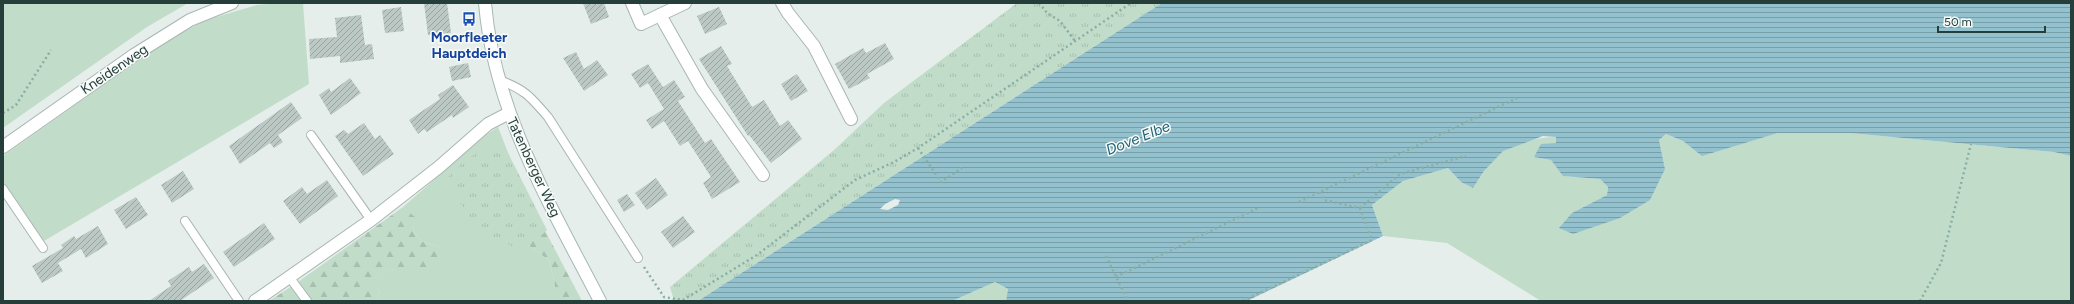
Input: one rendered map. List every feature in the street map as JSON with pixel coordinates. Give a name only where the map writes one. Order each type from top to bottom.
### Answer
[{"type":"street","name":"Kneidenweg","points":[[3,147],[134,55],[190,20],[232,3]]},
{"type":"street","name":"Tatenberger Weg","points":[[484,3],[491,46],[509,113],[534,172],[600,301]]},
{"type":"street","points":[[632,3],[641,24],[685,3]]},
{"type":"street","points":[[785,8],[814,46],[851,119]]},
{"type":"street","points":[[660,15],[702,89],[762,175]]},
{"type":"street","points":[[255,301],[371,220],[439,167],[488,124],[509,113]]},
{"type":"lane","points":[[499,80],[518,86],[533,99],[548,117],[638,258]]},
{"type":"lane","points":[[311,135],[371,220]]},
{"type":"lane","points":[[3,189],[43,248]]},
{"type":"lane","points":[[185,221],[239,301]]},
{"type":"lane","points":[[290,278],[307,301]]},
{"type":"path","points":[[1039,3],[1047,12],[1060,20],[1075,41]]},
{"type":"path","points":[[638,258],[664,297],[683,300],[757,255],[855,180],[894,162],[918,148],[1131,3]]},
{"type":"path","points":[[3,113],[16,105],[51,50]]},
{"type":"path","points":[[1299,202],[1519,97]]},
{"type":"path","points":[[1920,301],[1941,264],[1971,144]]},
{"type":"path","points":[[918,148],[941,182],[962,168]]},
{"type":"path","points":[[1360,208],[1400,174],[1466,156]]},
{"type":"path","points":[[1320,192],[1324,200],[1360,208]]},
{"type":"path","points":[[1116,277],[1258,208]]},
{"type":"path","points":[[1243,301],[1372,240],[1360,208]]},
{"type":"path","points":[[1106,256],[1128,301]]},
{"type":"green space","points":[[3,3],[188,3],[147,27],[3,128]]},
{"type":"green space","points":[[303,3],[309,84],[44,241],[3,183],[3,156],[164,42],[206,20],[257,5]]},
{"type":"green space","points":[[1017,3],[1162,3],[698,301],[674,301],[670,287],[834,150],[884,103]]},
{"type":"green space","points":[[498,127],[519,181],[519,239],[549,260],[555,285],[555,301],[377,301],[380,291],[368,280],[394,269],[427,269],[440,247],[421,241],[413,230],[415,218],[403,207],[484,136]]},
{"type":"green space","points":[[1778,133],[1850,133],[2054,152],[2071,156],[2071,301],[1541,301],[1447,243],[1383,236],[1372,205],[1403,181],[1448,168],[1461,182],[1473,188],[1490,163],[1502,151],[1513,145],[1544,138],[1557,137],[1556,143],[1535,157],[1551,160],[1564,176],[1600,179],[1608,187],[1607,195],[1572,213],[1665,169],[1659,140],[1666,134],[1683,141],[1702,155]]},
{"type":"green space","points":[[499,141],[508,153],[547,230],[539,238],[517,249],[499,239],[482,236],[445,180],[465,160]]},
{"type":"green space","points":[[519,181],[582,301],[555,301],[555,285],[549,260],[519,239]]},
{"type":"green space","points":[[403,207],[416,218],[413,230],[421,241],[440,247],[443,263],[427,269],[394,269],[369,280],[380,291],[377,301],[311,301],[298,282]]},
{"type":"green space","points":[[995,282],[1008,289],[1006,301],[952,301]]},
{"type":"green space","points":[[292,286],[302,301],[269,301]]},
{"type":"water","name":"Dove Elbe","points":[[1162,3],[2071,3],[2071,156],[2054,152],[1850,133],[1778,133],[1702,156],[1683,141],[1666,134],[1659,140],[1665,169],[1650,200],[1620,218],[1573,234],[1559,228],[1572,213],[1607,195],[1608,187],[1600,179],[1563,176],[1551,160],[1534,157],[1541,144],[1556,143],[1556,137],[1543,136],[1503,151],[1484,171],[1473,188],[1461,182],[1448,168],[1403,181],[1372,205],[1383,236],[1247,301],[1006,301],[1008,289],[995,282],[952,301],[698,301]],"holes":[[[895,199],[900,200],[898,205],[888,210],[880,209],[885,204]]]},
{"type":"building","points":[[424,3],[447,3],[451,33],[428,35]]},
{"type":"building","points":[[583,3],[604,3],[609,17],[591,24]]},
{"type":"building","points":[[401,7],[404,31],[385,33],[382,10]]},
{"type":"building","points":[[719,7],[727,24],[705,34],[697,16]]},
{"type":"building","points":[[361,15],[365,45],[372,44],[374,59],[340,63],[340,56],[310,59],[309,39],[337,37],[335,18]]},
{"type":"building","points":[[885,43],[894,59],[867,74],[870,78],[849,89],[835,64],[863,48],[866,53]]},
{"type":"building","points":[[721,46],[732,64],[727,66],[752,107],[764,100],[780,126],[788,120],[802,139],[771,163],[749,135],[748,136],[699,59]]},
{"type":"building","points":[[576,52],[584,69],[597,60],[608,75],[584,91],[563,58]]},
{"type":"building","points":[[468,63],[471,77],[452,81],[449,67]]},
{"type":"building","points":[[648,64],[663,87],[674,80],[685,97],[678,101],[705,143],[711,139],[740,182],[712,199],[703,183],[711,177],[688,141],[680,146],[664,121],[652,129],[646,120],[664,109],[648,83],[640,88],[631,74]]},
{"type":"building","points":[[797,74],[808,91],[791,101],[781,84]]},
{"type":"building","points":[[350,78],[361,93],[331,115],[319,95],[329,88],[331,92]]},
{"type":"building","points":[[453,85],[469,107],[453,118],[452,115],[427,132],[424,129],[418,134],[409,120],[440,99],[438,95]]},
{"type":"building","points":[[291,102],[302,118],[278,135],[283,142],[274,148],[270,143],[240,164],[229,146]]},
{"type":"building","points":[[364,123],[375,139],[380,135],[394,154],[363,176],[335,136],[344,130],[348,134]]},
{"type":"building","points":[[183,171],[194,189],[172,203],[161,185]]},
{"type":"building","points":[[656,178],[668,195],[647,210],[635,193]]},
{"type":"building","points":[[327,180],[338,196],[300,224],[283,201],[302,187],[307,194]]},
{"type":"building","points":[[627,194],[635,205],[624,212],[617,200]]},
{"type":"building","points":[[136,197],[148,215],[126,229],[114,210]]},
{"type":"building","points":[[683,216],[695,232],[673,248],[661,232]]},
{"type":"building","points":[[264,223],[275,239],[234,267],[223,252]]},
{"type":"building","points":[[98,226],[108,244],[86,258],[81,249],[58,263],[63,271],[42,283],[32,266],[63,248],[61,245],[74,236],[76,239]]},
{"type":"building","points":[[204,264],[214,278],[180,301],[149,301],[171,286],[168,281],[189,267],[192,272]]},
{"type":"place","name":"Moorfleeter Hauptdeich","points":[[469,19]]}]
